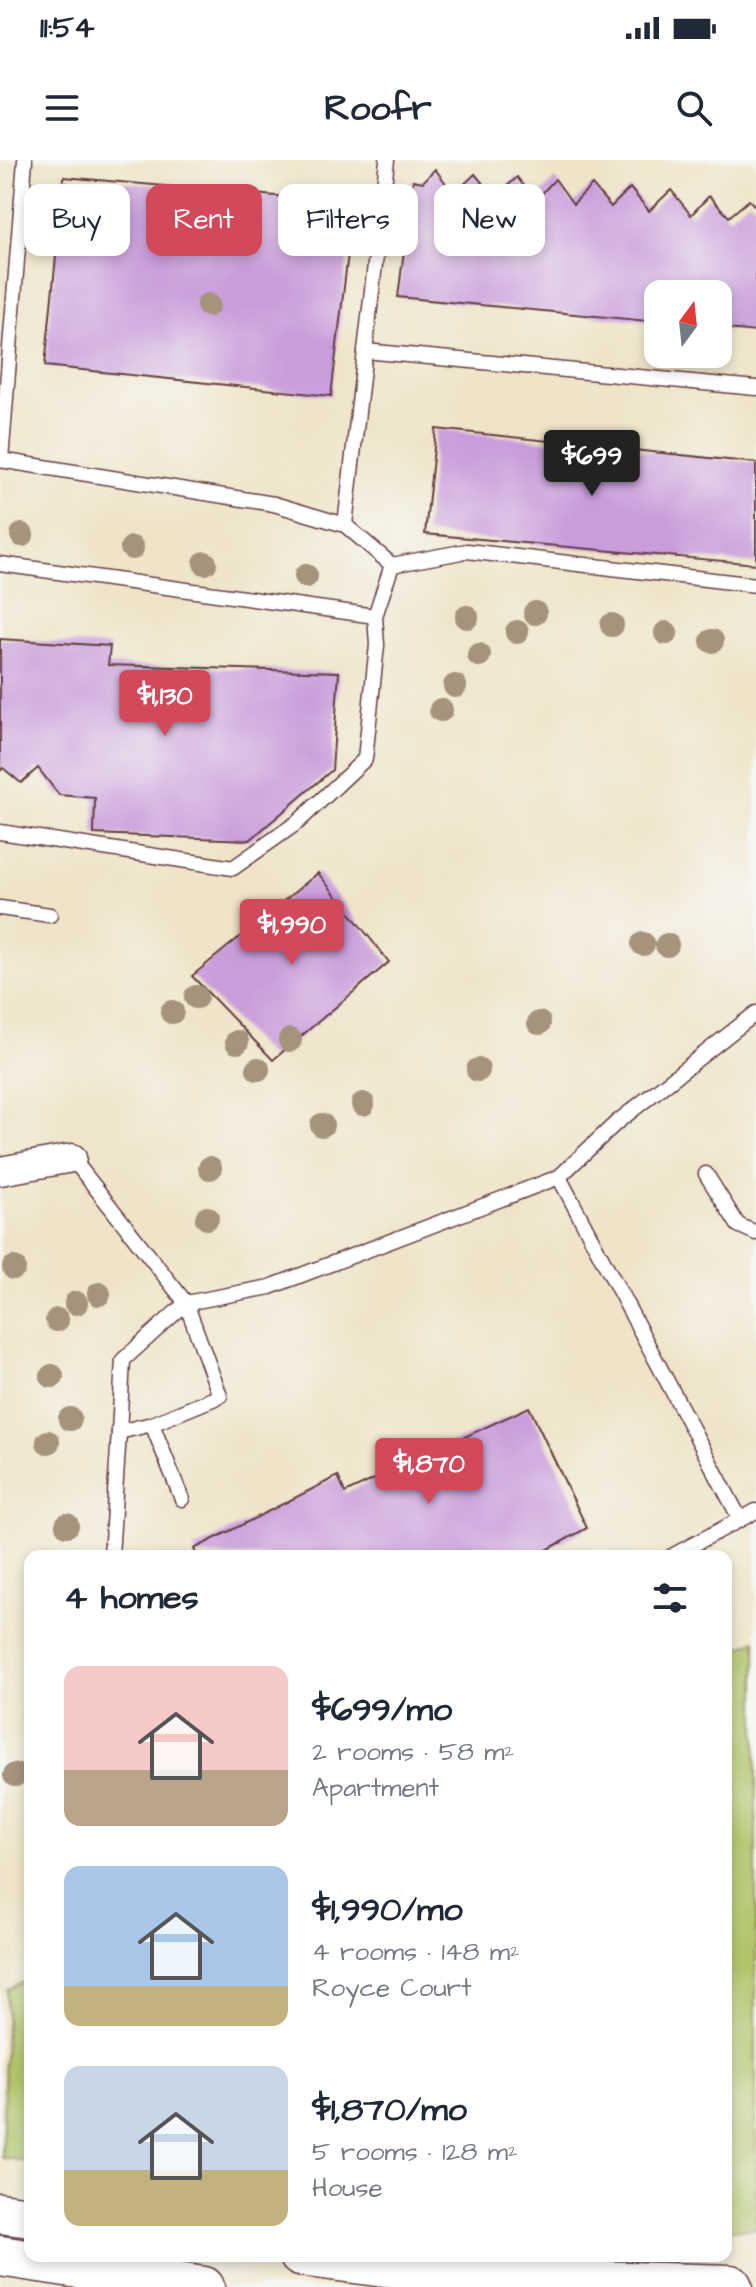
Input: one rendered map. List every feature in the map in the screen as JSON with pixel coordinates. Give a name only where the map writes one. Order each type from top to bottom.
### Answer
[{"type":"highway","points":[[487,2280],[730,2287]]},
{"type":"street","points":[[0,1171],[72,1158]]},
{"type":"street","points":[[0,2213],[24,2216]]},
{"type":"street","points":[[0,2256],[24,2260]]},
{"type":"street","points":[[39,2262],[204,2287]]},
{"type":"street","points":[[339,2262],[487,2280]]},
{"type":"street","points":[[346,2263],[395,2287]]},
{"type":"lane","points":[[25,160],[0,460],[274,504],[345,525],[392,565]]},
{"type":"lane","points":[[345,525],[387,160]]},
{"type":"lane","points":[[365,351],[756,388]]},
{"type":"lane","points":[[392,565],[467,551],[756,585]]},
{"type":"lane","points":[[0,564],[375,616]]},
{"type":"lane","points":[[0,832],[233,868],[298,822],[365,759],[377,645],[375,616],[392,565]]},
{"type":"lane","points":[[0,908],[50,915]]},
{"type":"lane","points":[[111,1550],[123,1360],[186,1303],[270,1287],[559,1177],[616,1123],[756,1013]]},
{"type":"lane","points":[[72,1158],[186,1303],[220,1396],[152,1424],[119,1432]]},
{"type":"lane","points":[[706,1174],[738,1225],[756,1233]]},
{"type":"lane","points":[[559,1177],[740,1519]]},
{"type":"lane","points":[[152,1424],[182,1499]]},
{"type":"lane","points":[[683,1550],[756,1511]]},
{"type":"green space","points":[[756,1640],[756,2229],[732,2230],[732,1652]]},
{"type":"green space","points":[[24,1982],[24,2161],[2,2158],[7,1989]]},
{"type":"building","points":[[435,169],[446,184],[434,184],[434,256],[545,256],[545,190],[555,179],[573,204],[592,185],[611,207],[630,188],[649,211],[671,190],[691,215],[709,196],[729,217],[749,200],[756,207],[756,332],[732,329],[732,280],[644,280],[644,321],[398,297],[403,256],[418,256],[418,184],[412,184],[413,180],[423,182]]},
{"type":"building","points":[[475,174],[483,184],[464,184]]},
{"type":"building","points":[[64,177],[146,184],[146,256],[262,256],[262,195],[278,196],[278,256],[348,256],[331,396],[45,366],[56,256],[130,256],[130,184],[63,184]]},
{"type":"building","points":[[517,177],[522,184],[510,184]]},
{"type":"building","points":[[436,429],[756,463],[756,564],[425,534]]},
{"type":"building","points":[[0,639],[110,646],[108,665],[339,672],[332,770],[250,840],[94,834],[95,798],[59,795],[38,768],[21,783],[3,768],[0,771]]},
{"type":"building","points":[[318,873],[389,962],[273,1060],[192,976]]},
{"type":"building","points":[[529,1407],[587,1528],[547,1550],[194,1549],[338,1476],[345,1493]]}]
